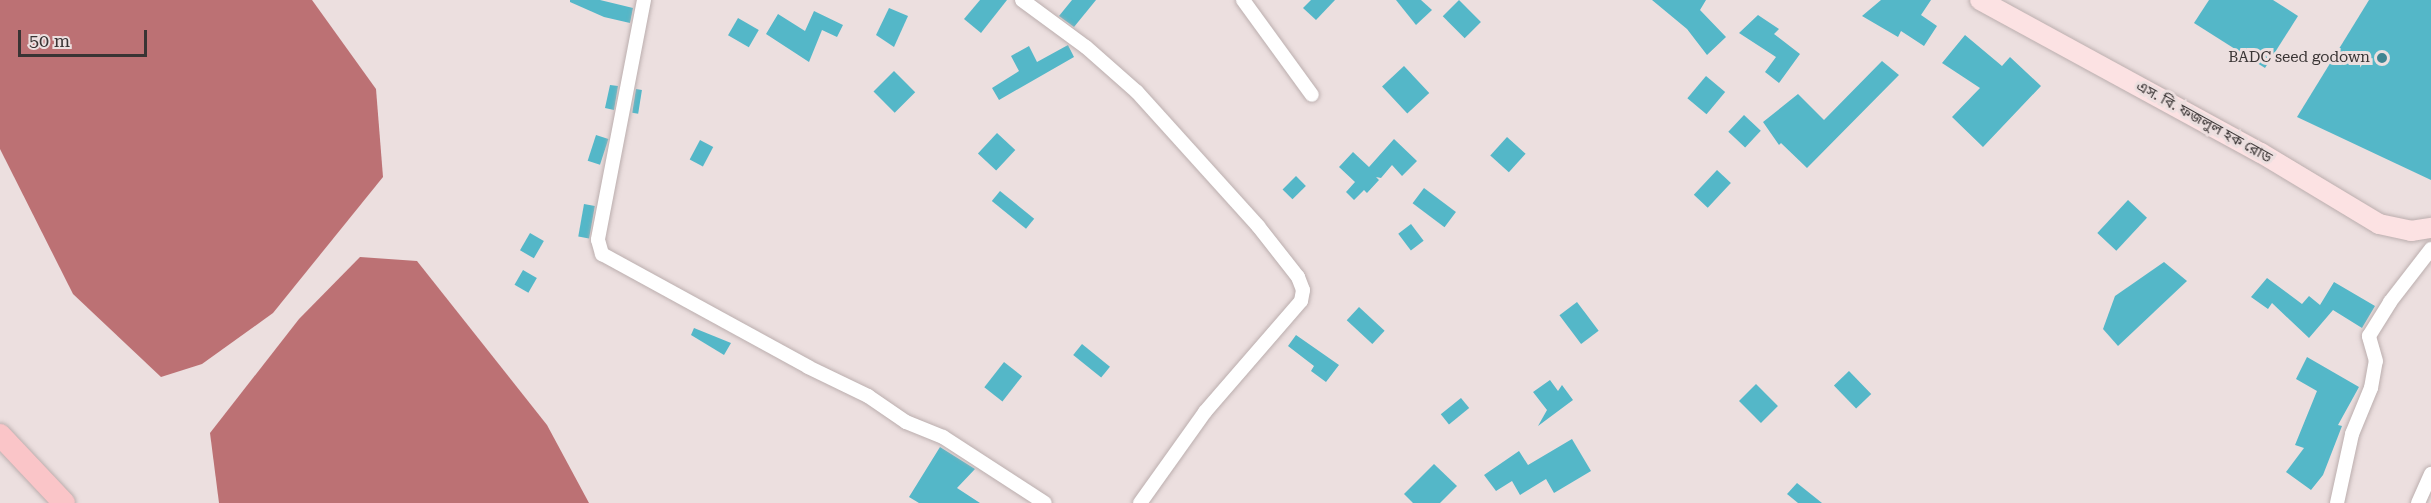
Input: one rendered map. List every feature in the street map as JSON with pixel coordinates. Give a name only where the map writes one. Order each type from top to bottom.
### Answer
[{"type":"main road","name":"এস. বি. ফজলুল হক রোড","points":[[1980,0],[2261,153],[2379,224],[2411,231],[2431,228]]},
{"type":"main road","points":[[0,435],[64,503]]},
{"type":"street","points":[[644,0],[598,240],[602,254],[807,367],[868,396],[906,422],[943,437],[1045,503]]},
{"type":"street","points":[[1022,0],[1086,47],[1137,92],[1258,226],[1298,278],[1303,290],[1301,301],[1205,412],[1140,503]]},
{"type":"street","points":[[1243,0],[1312,94]]},
{"type":"street","points":[[2337,503],[2352,434],[2371,388],[2376,361],[2369,336],[2390,303],[2431,249]]},
{"type":"street","points":[[2418,503],[2431,474]]},
{"type":"shaded area","points":[[0,0],[312,0],[376,89],[383,177],[273,313],[202,364],[161,377],[73,294],[0,149]]},
{"type":"shaded area","points":[[360,257],[417,261],[547,425],[589,503],[219,503],[210,433],[299,319]]},
{"type":"building","points":[[570,0],[600,0],[633,8],[630,23],[604,17]]},
{"type":"building","points":[[980,0],[1007,0],[981,33],[964,19]]},
{"type":"building","points":[[1072,0],[1096,0],[1074,27],[1059,16]]},
{"type":"building","points":[[1311,0],[1335,0],[1316,20],[1303,8]]},
{"type":"building","points":[[1396,0],[1421,0],[1432,10],[1416,25]]},
{"type":"building","points":[[1459,0],[1481,22],[1465,38],[1443,16]]},
{"type":"building","points":[[1652,0],[1706,0],[1700,10],[1726,37],[1707,55],[1687,29]]},
{"type":"building","points":[[1881,0],[1931,0],[1921,15],[1937,26],[1924,46],[1901,31],[1898,37],[1862,16]]},
{"type":"building","points":[[2209,0],[2273,0],[2298,16],[2265,68],[2194,23]]},
{"type":"building","name":"BADC seed godown","points":[[2369,0],[2431,0],[2431,180],[2297,117]]},
{"type":"building","points":[[889,8],[908,16],[894,47],[876,35]]},
{"type":"building","points":[[814,11],[843,25],[837,37],[822,30],[809,62],[766,34],[778,14],[805,31]]},
{"type":"building","points":[[1758,15],[1779,29],[1774,34],[1800,54],[1779,83],[1765,72],[1776,57],[1739,33]]},
{"type":"building","points":[[738,18],[759,30],[749,47],[728,35]]},
{"type":"building","points":[[1965,35],[2002,66],[2010,57],[2041,86],[1983,147],[1952,117],[1980,88],[1942,63]]},
{"type":"building","points":[[1068,45],[1074,57],[999,100],[992,88],[1019,71],[1011,56],[1029,46],[1037,62]]},
{"type":"building","points":[[1882,61],[1899,75],[1807,168],[1781,143],[1779,145],[1763,122],[1798,94],[1824,120]]},
{"type":"building","points":[[1404,66],[1429,93],[1407,114],[1382,86]]},
{"type":"building","points":[[894,71],[915,92],[895,113],[873,92]]},
{"type":"building","points":[[1706,76],[1725,92],[1707,114],[1687,98]]},
{"type":"building","points":[[610,85],[618,86],[614,110],[605,108]]},
{"type":"building","points":[[636,89],[642,90],[638,114],[632,113]]},
{"type":"building","points":[[1744,115],[1761,131],[1745,148],[1728,132]]},
{"type":"building","points":[[997,133],[1015,150],[996,171],[978,153]]},
{"type":"building","points":[[596,135],[608,139],[600,165],[588,161]]},
{"type":"building","points":[[1507,137],[1526,154],[1509,172],[1490,156]]},
{"type":"building","points":[[1394,139],[1417,161],[1402,176],[1392,165],[1381,178],[1376,177],[1379,180],[1367,193],[1364,190],[1354,200],[1346,192],[1355,182],[1339,167],[1353,152],[1369,167]]},
{"type":"building","points":[[700,140],[713,147],[703,166],[690,159]]},
{"type":"building","points":[[1717,170],[1731,183],[1708,208],[1694,195]]},
{"type":"building","points":[[1296,176],[1306,186],[1292,199],[1283,189]]},
{"type":"building","points":[[1424,188],[1456,212],[1445,227],[1413,203]]},
{"type":"building","points":[[1000,191],[1034,219],[1026,229],[992,201]]},
{"type":"building","points":[[2128,200],[2147,218],[2116,251],[2097,233]]},
{"type":"building","points":[[584,204],[595,206],[589,238],[578,236]]},
{"type":"building","points":[[1411,224],[1424,241],[1411,250],[1398,234]]},
{"type":"building","points":[[530,233],[544,241],[534,258],[520,250]]},
{"type":"building","points":[[2164,262],[2187,281],[2118,346],[2103,329],[2115,296]]},
{"type":"building","points":[[523,270],[537,278],[528,293],[514,285]]},
{"type":"building","points":[[2267,278],[2302,304],[2309,296],[2320,305],[2334,282],[2375,306],[2362,328],[2333,310],[2309,338],[2272,303],[2268,309],[2251,297]]},
{"type":"building","points":[[1577,302],[1599,331],[1581,344],[1559,315]]},
{"type":"building","points":[[1359,307],[1385,331],[1372,344],[1347,320]]},
{"type":"building","points":[[694,328],[731,343],[724,355],[691,335]]},
{"type":"building","points":[[1296,335],[1339,365],[1326,382],[1311,371],[1314,366],[1288,346]]},
{"type":"building","points":[[1082,344],[1110,367],[1101,378],[1073,355]]},
{"type":"building","points":[[2307,357],[2359,387],[2338,425],[2342,426],[2323,475],[2311,490],[2286,472],[2304,448],[2295,445],[2317,391],[2296,379]]},
{"type":"building","points":[[1004,362],[1022,376],[1002,401],[984,387]]},
{"type":"building","points":[[1849,371],[1871,394],[1856,409],[1834,386]]},
{"type":"building","points":[[1550,380],[1558,391],[1562,385],[1573,400],[1538,426],[1547,410],[1533,392]]},
{"type":"building","points":[[1756,384],[1778,406],[1761,423],[1739,401]]},
{"type":"building","points":[[1461,398],[1469,408],[1449,424],[1441,414]]},
{"type":"building","points":[[1572,439],[1591,471],[1554,493],[1546,479],[1520,495],[1512,481],[1496,491],[1484,475],[1519,451],[1528,465]]},
{"type":"building","points":[[940,447],[975,469],[957,488],[980,503],[919,503],[909,497]]},
{"type":"building","points":[[1434,464],[1457,486],[1440,503],[1413,503],[1404,494]]},
{"type":"building","points":[[1797,483],[1822,503],[1798,503],[1787,494]]},
{"type":"place","name":"BADC seed godown","points":[[2382,58]]}]
